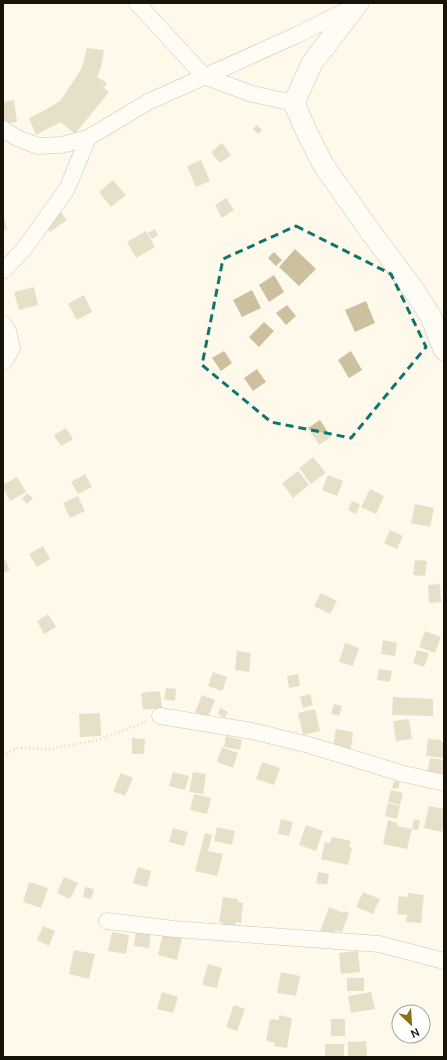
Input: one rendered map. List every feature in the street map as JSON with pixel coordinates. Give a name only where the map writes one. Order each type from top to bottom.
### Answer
[{"type":"street","points":[[137,3],[204,76],[252,94],[294,103]]},
{"type":"street","points":[[3,128],[17,138],[38,146],[61,145],[88,138],[148,102],[297,35],[356,5]]},
{"type":"street","points":[[356,5],[312,63],[294,103],[324,166],[414,290],[431,317],[444,350]]},
{"type":"street","points":[[3,271],[24,249],[67,189],[88,138]]},
{"type":"street","points":[[3,324],[8,331],[12,348],[7,358],[3,362]]},
{"type":"street","points":[[160,716],[252,731],[309,745],[404,774],[444,783]]},
{"type":"street","points":[[107,921],[174,929],[379,944],[444,961]]},
{"type":"path","points":[[3,756],[17,748],[50,749],[98,740],[160,716]]},
{"type":"highlighted area","points":[[296,226],[391,274],[426,347],[351,438],[271,422],[202,365],[223,259]]},
{"type":"building","points":[[87,48],[104,50],[101,67],[97,77],[107,83],[104,88],[109,92],[75,134],[61,122],[36,135],[29,118],[60,101],[82,68]]},
{"type":"building","points":[[14,100],[17,122],[3,124],[3,102]]},
{"type":"building","points":[[257,125],[262,130],[258,134],[253,129]]},
{"type":"building","points":[[222,143],[231,155],[220,163],[211,152]]},
{"type":"building","points":[[201,160],[210,181],[196,187],[187,166]]},
{"type":"building","points":[[113,180],[126,195],[111,207],[99,192]]},
{"type":"building","points":[[226,198],[234,210],[222,218],[215,205]]},
{"type":"building","points":[[3,211],[7,230],[3,230]]},
{"type":"building","points":[[61,212],[67,220],[50,232],[44,223]]},
{"type":"building","points":[[155,229],[158,235],[152,239],[148,233]]},
{"type":"building","points":[[146,231],[155,247],[136,258],[127,242]]},
{"type":"building","points":[[295,249],[316,269],[299,286],[279,267]]},
{"type":"building","points":[[274,252],[282,260],[276,266],[268,258]]},
{"type":"building","points":[[274,275],[284,292],[269,302],[259,285]]},
{"type":"building","points":[[34,287],[38,305],[19,310],[14,292]]},
{"type":"building","points":[[252,290],[261,308],[242,317],[233,300]]},
{"type":"building","points":[[84,295],[92,312],[77,320],[68,304]]},
{"type":"building","points":[[366,301],[375,323],[355,332],[345,310]]},
{"type":"building","points":[[287,305],[296,316],[286,325],[276,313]]},
{"type":"building","points":[[264,322],[274,331],[259,347],[249,337]]},
{"type":"building","points":[[224,351],[232,363],[221,371],[212,358]]},
{"type":"building","points":[[351,351],[362,370],[349,378],[338,360]]},
{"type":"building","points":[[257,369],[266,382],[253,391],[244,378]]},
{"type":"building","points":[[320,420],[331,437],[319,445],[308,428]]},
{"type":"building","points":[[66,428],[73,439],[61,446],[54,435]]},
{"type":"building","points":[[313,457],[326,473],[311,484],[299,468]]},
{"type":"building","points":[[298,471],[309,485],[293,498],[282,483]]},
{"type":"building","points":[[85,474],[92,487],[78,494],[71,482]]},
{"type":"building","points":[[328,475],[343,481],[337,496],[322,490]]},
{"type":"building","points":[[17,477],[26,492],[10,501],[3,488],[3,485]]},
{"type":"building","points":[[370,489],[384,496],[376,514],[361,507]]},
{"type":"building","points":[[27,493],[33,498],[27,504],[22,499]]},
{"type":"building","points":[[78,496],[85,511],[70,518],[63,503]]},
{"type":"building","points":[[352,501],[360,504],[356,514],[348,510]]},
{"type":"building","points":[[415,504],[434,508],[430,527],[411,523]]},
{"type":"building","points":[[390,530],[403,536],[397,549],[384,543]]},
{"type":"building","points":[[43,546],[50,559],[37,567],[29,554]]},
{"type":"building","points":[[3,556],[10,570],[3,573]]},
{"type":"building","points":[[415,560],[427,561],[425,576],[413,575]]},
{"type":"building","points":[[440,584],[441,602],[429,603],[428,585]]},
{"type":"building","points":[[321,593],[337,601],[330,614],[314,606]]},
{"type":"building","points":[[48,614],[56,627],[44,634],[37,621]]},
{"type":"building","points":[[425,631],[441,637],[435,653],[419,647]]},
{"type":"building","points":[[383,640],[397,643],[395,656],[381,654]]},
{"type":"building","points":[[345,643],[359,648],[353,666],[339,662]]},
{"type":"building","points":[[417,650],[429,653],[424,667],[413,663]]},
{"type":"building","points":[[237,651],[251,653],[249,672],[235,670]]},
{"type":"building","points":[[379,669],[392,671],[390,682],[377,680]]},
{"type":"building","points":[[213,672],[227,677],[222,691],[208,686]]},
{"type":"building","points":[[298,674],[300,686],[289,688],[287,676]]},
{"type":"building","points":[[166,688],[176,689],[175,701],[164,699]]},
{"type":"building","points":[[160,691],[162,708],[143,710],[141,693]]},
{"type":"building","points":[[310,694],[313,705],[303,708],[300,697]]},
{"type":"building","points":[[202,695],[215,700],[208,717],[195,712]]},
{"type":"building","points":[[393,697],[433,699],[433,716],[392,715]]},
{"type":"building","points":[[334,704],[342,706],[339,716],[331,714]]},
{"type":"building","points":[[220,708],[228,712],[225,718],[218,714]]},
{"type":"building","points":[[315,709],[320,731],[303,735],[298,713]]},
{"type":"building","points":[[100,713],[101,736],[80,737],[79,714]]},
{"type":"building","points":[[409,719],[412,739],[396,741],[393,721]]},
{"type":"building","points":[[336,729],[353,732],[351,749],[333,747]]},
{"type":"building","points":[[226,736],[242,740],[240,750],[224,747]]},
{"type":"building","points":[[132,738],[145,739],[144,754],[132,754]]},
{"type":"building","points":[[428,739],[441,740],[441,742],[444,743],[444,758],[426,756]]},
{"type":"building","points":[[222,747],[238,753],[233,768],[217,762]]},
{"type":"building","points":[[430,758],[444,760],[444,777],[427,774]]},
{"type":"building","points":[[262,762],[280,768],[274,785],[256,779]]},
{"type":"building","points":[[173,772],[189,776],[185,790],[169,786]]},
{"type":"building","points":[[193,772],[206,774],[203,794],[189,792]]},
{"type":"building","points":[[121,773],[133,778],[125,796],[113,791]]},
{"type":"building","points":[[394,781],[400,782],[398,789],[392,788]]},
{"type":"building","points":[[391,790],[403,793],[400,805],[388,802]]},
{"type":"building","points":[[194,794],[211,798],[207,814],[190,810]]},
{"type":"building","points":[[388,803],[400,806],[397,819],[385,816]]},
{"type":"building","points":[[429,806],[444,809],[444,826],[442,832],[424,828]]},
{"type":"building","points":[[281,819],[293,822],[289,836],[278,834]]},
{"type":"building","points":[[414,819],[420,820],[418,830],[412,829]]},
{"type":"building","points":[[388,820],[397,823],[397,826],[412,829],[407,849],[383,844]]},
{"type":"building","points":[[306,825],[323,831],[316,851],[299,845]]},
{"type":"building","points":[[217,827],[235,831],[232,845],[214,841]]},
{"type":"building","points":[[173,828],[188,832],[184,846],[169,842]]},
{"type":"building","points":[[205,833],[212,835],[208,851],[223,854],[217,876],[195,871]]},
{"type":"building","points":[[332,837],[351,841],[349,847],[352,848],[348,865],[321,859],[325,842],[330,843]]},
{"type":"building","points":[[138,867],[151,871],[147,887],[133,883]]},
{"type":"building","points":[[318,872],[329,874],[327,885],[316,883]]},
{"type":"building","points":[[64,877],[78,883],[70,899],[57,893]]},
{"type":"building","points":[[29,882],[48,888],[41,908],[23,902]]},
{"type":"building","points":[[85,887],[94,889],[91,899],[83,897]]},
{"type":"building","points":[[363,892],[380,899],[373,914],[356,907]]},
{"type":"building","points":[[408,893],[424,895],[421,923],[406,922],[407,915],[397,914],[399,896],[408,897]]},
{"type":"building","points":[[223,897],[238,899],[238,902],[243,903],[241,923],[236,922],[235,930],[222,929],[223,923],[219,922]]},
{"type":"building","points":[[329,907],[343,913],[344,911],[349,913],[342,932],[335,930],[333,936],[320,932]]},
{"type":"building","points":[[43,926],[55,931],[49,946],[37,940]]},
{"type":"building","points":[[136,928],[151,929],[149,948],[134,946]]},
{"type":"building","points":[[112,932],[129,935],[126,954],[108,951]]},
{"type":"building","points":[[163,934],[182,938],[177,960],[158,955]]},
{"type":"building","points":[[74,950],[95,954],[89,979],[69,974]]},
{"type":"building","points":[[358,951],[360,972],[341,974],[339,953]]},
{"type":"building","points":[[208,964],[222,968],[217,988],[202,985]]},
{"type":"building","points":[[281,972],[300,976],[296,996],[277,993]]},
{"type":"building","points":[[347,978],[364,978],[364,991],[347,991]]},
{"type":"building","points":[[162,992],[178,997],[173,1013],[157,1009]]},
{"type":"building","points":[[371,992],[375,1009],[351,1013],[348,996]]},
{"type":"building","points":[[234,1005],[245,1009],[237,1031],[226,1027]]},
{"type":"building","points":[[279,1015],[292,1018],[287,1048],[274,1046],[275,1043],[266,1041],[270,1019],[279,1020]]},
{"type":"building","points":[[331,1019],[345,1019],[345,1036],[331,1036]]},
{"type":"building","points":[[366,1041],[367,1057],[348,1057],[348,1042]]},
{"type":"building","points":[[325,1044],[344,1044],[344,1057],[325,1057]]}]
